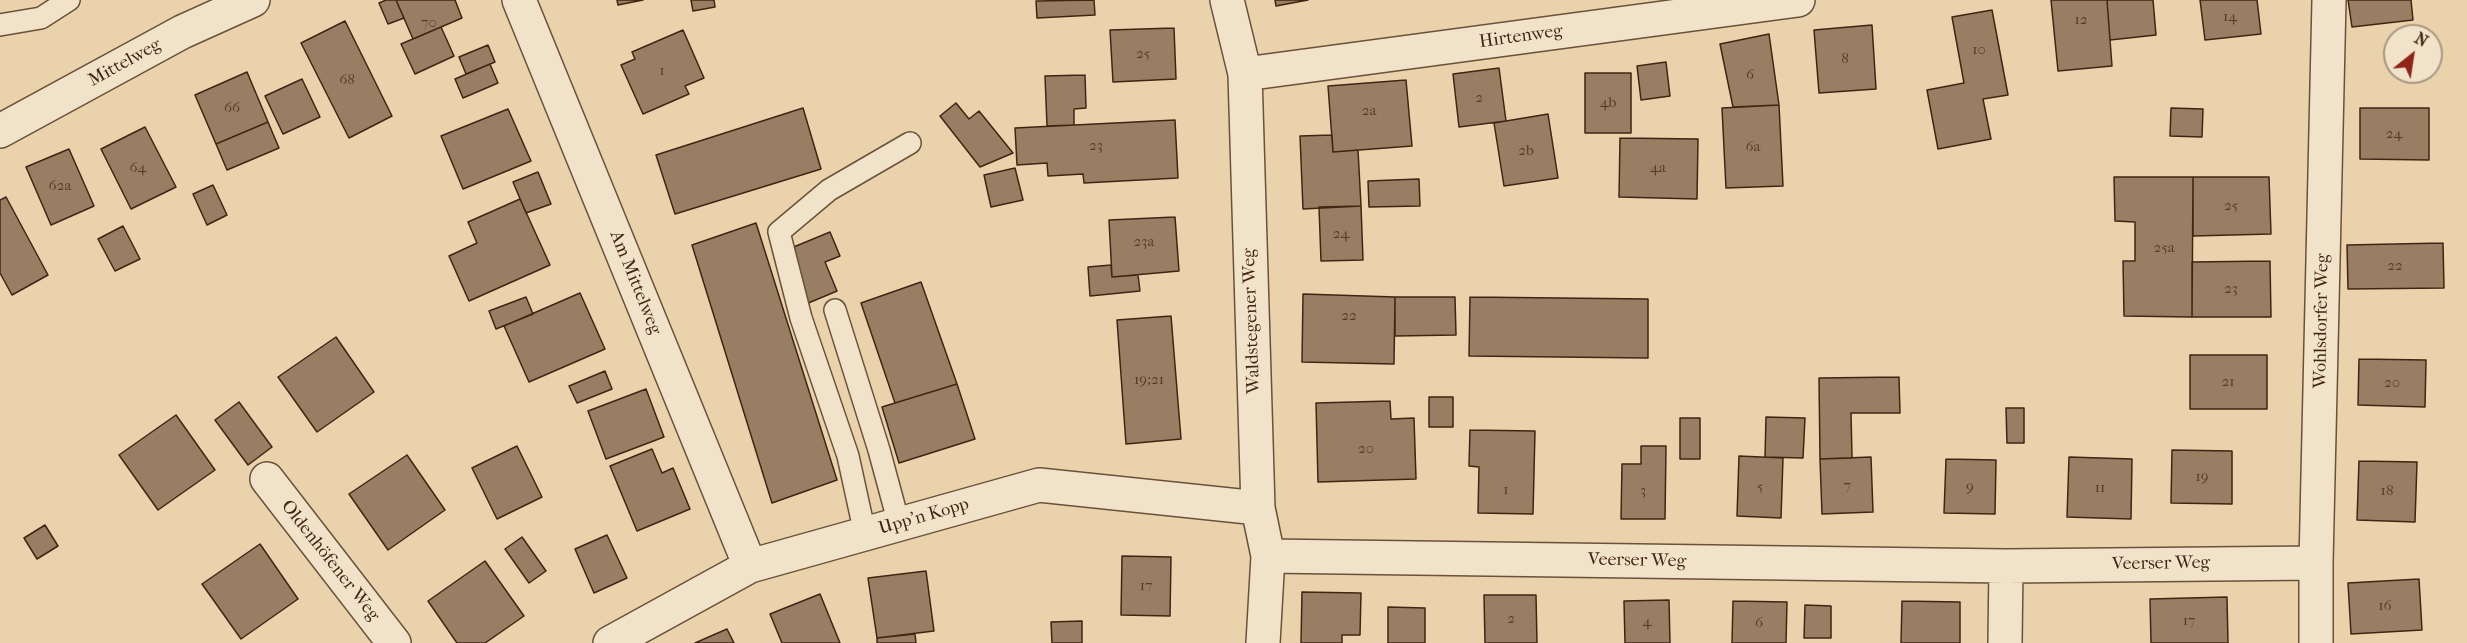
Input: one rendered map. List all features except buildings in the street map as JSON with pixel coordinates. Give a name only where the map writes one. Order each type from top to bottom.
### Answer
[{"type":"street","name":"Mittelweg","points":[[0,131],[182,32],[253,0]]},
{"type":"street","name":"Am Mittelweg","points":[[519,0],[750,566]]},
{"type":"street","name":"Waldstegener Weg","points":[[1227,0],[1245,74],[1258,508],[1268,556],[1263,643]]},
{"type":"street","name":"Hirtenweg","points":[[1245,74],[1798,0]]},
{"type":"street","name":"Wohlsdorfer Weg","points":[[2316,643],[2330,0]]},
{"type":"street","name":"Oldenhöfener Weg","points":[[267,479],[394,643]]},
{"type":"street","name":"Upp'n Kopp","points":[[610,643],[750,566],[1039,485],[1258,508]]},
{"type":"street","name":"Veerser Weg","points":[[1268,556],[2006,566],[2316,562]]},
{"type":"street","points":[[2005,643],[2006,566]]},
{"type":"lane","points":[[0,25],[41,18],[69,0]]},
{"type":"lane","points":[[865,534],[848,456],[801,318],[779,232],[829,190],[910,143]]},
{"type":"lane","points":[[835,310],[879,450],[899,524]]}]
